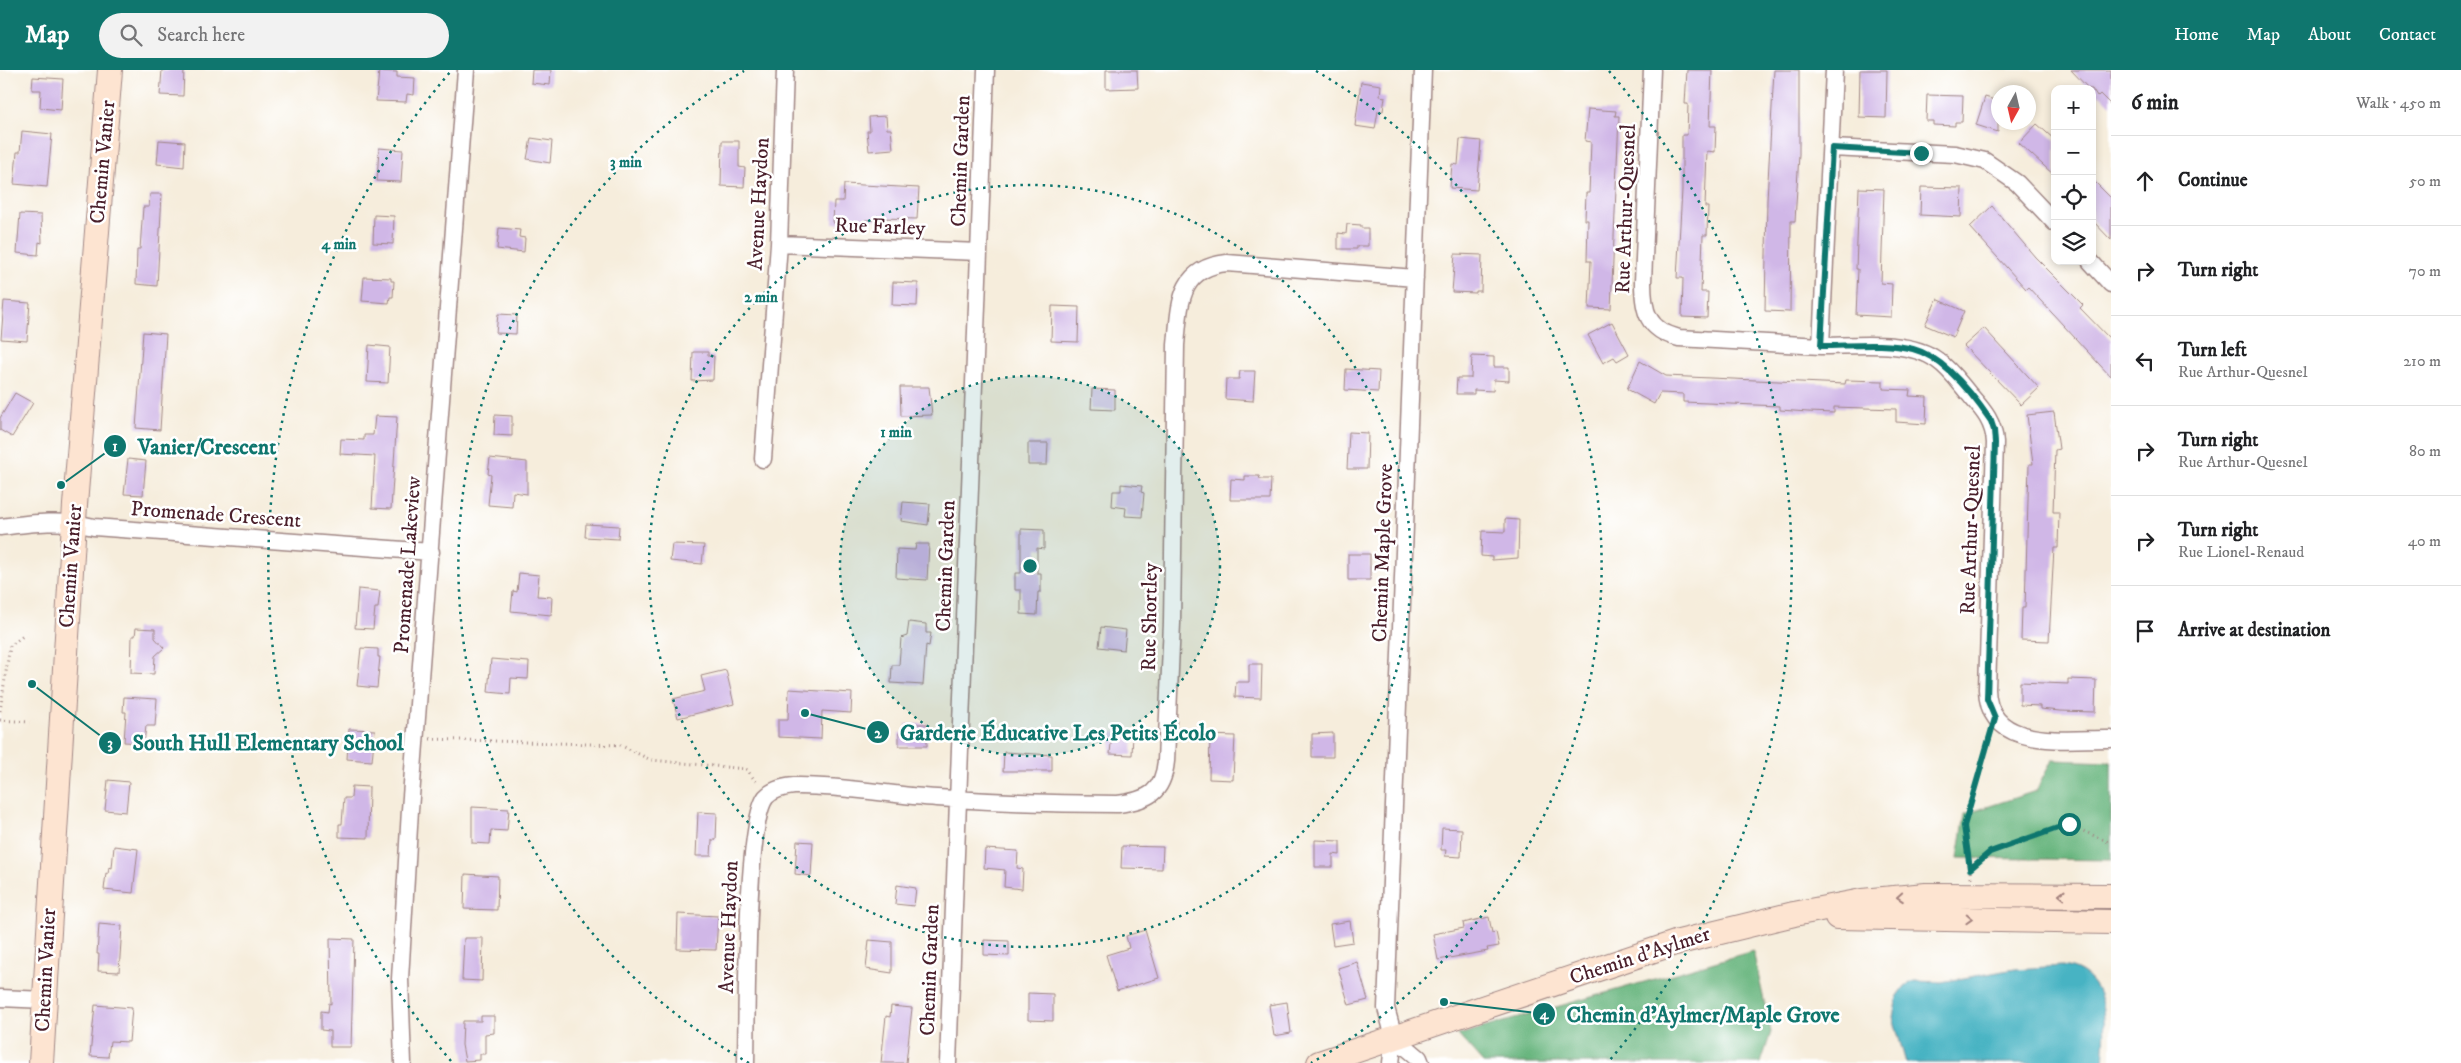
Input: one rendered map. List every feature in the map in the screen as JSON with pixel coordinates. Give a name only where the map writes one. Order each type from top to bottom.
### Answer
[{"type":"main road","name":"Chemin Vanier","points":[[41,1063],[74,522],[110,70]]},
{"type":"main road","name":"Chemin d'Aylmer","points":[[1319,1063],[1675,943],[1763,921],[1854,903],[1926,895],[2111,896]]},
{"type":"main road","name":"Chemin d'Aylmer","points":[[1763,921],[1835,917],[2111,922]]},
{"type":"street","name":"Promenade Lakeview","points":[[403,1063],[400,979],[466,70]]},
{"type":"street","name":"Avenue Haydon","points":[[763,459],[779,244],[785,70]]},
{"type":"street","name":"Chemin Garden","points":[[948,1063],[986,70]]},
{"type":"street","name":"Chemin Maple Grove","points":[[1394,1037],[1386,1008],[1423,70]]},
{"type":"street","name":"Rue Arthur-Quesnel","points":[[1652,70],[1643,282],[1645,312],[1658,330],[1679,338],[1821,346],[1904,347],[1925,353],[1937,360],[1947,369],[1991,421],[1995,443],[1987,699],[1995,718]]},
{"type":"street","points":[[1821,346],[1832,148],[1834,70]]},
{"type":"street","points":[[1832,148],[1955,154],[1985,161],[2017,182],[2052,220]]},
{"type":"street","name":"Rue Farley","points":[[779,244],[979,252]]},
{"type":"street","name":"Rue Shortley","points":[[767,796],[777,789],[792,786],[958,799],[1118,804],[1147,798],[1161,782],[1166,761],[1172,623],[1176,345],[1180,304],[1191,278],[1200,270],[1212,265],[1227,263],[1415,278]]},
{"type":"street","points":[[2094,265],[2111,284]]},
{"type":"street","name":"Promenade Crescent","points":[[0,527],[53,521],[74,522],[94,527],[430,552]]},
{"type":"street","points":[[1995,718],[2004,727],[2021,735],[2111,739]]},
{"type":"street","name":"Avenue Haydon","points":[[746,1063],[754,840],[757,817],[767,796]]},
{"type":"street","points":[[0,998],[45,1000]]},
{"type":"street","points":[[1391,1063],[1394,1037]]},
{"type":"street","points":[[1394,1037],[1419,1058],[1421,1063]]},
{"type":"path","points":[[0,711],[10,646],[23,636]]},
{"type":"path","points":[[1972,881],[1964,826],[1995,718]]},
{"type":"path","points":[[0,720],[30,722]]},
{"type":"path","points":[[416,738],[620,744],[651,760],[746,768],[767,796]]},
{"type":"path","points":[[1970,869],[1990,852],[2069,824],[2111,843]]},
{"type":"green space","points":[[2052,760],[2111,762],[2111,860],[1958,858],[1965,814],[2036,791]]},
{"type":"green space","points":[[1753,951],[1771,1032],[1761,1063],[1483,1063],[1458,1035]]},
{"type":"water","points":[[2062,966],[2078,971],[2089,979],[2097,990],[2102,1003],[2104,1017],[2103,1063],[1906,1063],[1893,1017],[1897,997],[1905,986],[1914,981],[1941,982],[2015,969]]},
{"type":"building","points":[[162,70],[184,70],[183,96],[160,95]]},
{"type":"building","points":[[532,70],[551,70],[550,85],[531,83]]},
{"type":"building","points":[[1106,70],[1137,70],[1138,88],[1106,89]]},
{"type":"building","points":[[1687,70],[1712,70],[1710,126],[1716,126],[1715,152],[1707,151],[1705,207],[1708,207],[1707,235],[1703,235],[1701,292],[1708,292],[1707,318],[1682,317],[1683,278],[1677,278],[1682,190],[1682,135],[1687,135],[1688,104],[1685,104]]},
{"type":"building","points":[[1774,70],[1799,70],[1799,154],[1795,221],[1791,221],[1790,312],[1765,311],[1767,200]]},
{"type":"building","points":[[1860,70],[1887,70],[1886,118],[1859,117]]},
{"type":"building","points":[[2071,70],[2111,70],[2111,105],[2100,94],[2097,97],[2096,85],[2085,85]]},
{"type":"building","points":[[379,71],[397,72],[397,77],[415,78],[414,95],[407,94],[406,102],[376,101]]},
{"type":"building","points":[[33,77],[63,79],[61,110],[40,108],[41,90],[32,90]]},
{"type":"building","points":[[1361,82],[1381,85],[1380,96],[1385,97],[1383,111],[1378,111],[1375,129],[1355,126]]},
{"type":"building","points":[[1927,95],[1963,96],[1962,122],[1955,122],[1955,126],[1933,125],[1933,121],[1926,121]]},
{"type":"building","points":[[1985,97],[1991,99],[1991,130],[1976,125]]},
{"type":"building","points":[[1588,109],[1616,111],[1615,116],[1619,116],[1611,309],[1589,308],[1591,261],[1587,261],[1588,220],[1585,220],[1586,193],[1589,193],[1591,142],[1585,141]]},
{"type":"building","points":[[886,116],[887,129],[891,129],[893,149],[869,151],[867,131],[870,131],[869,117]]},
{"type":"building","points":[[2036,125],[2051,136],[2051,172],[2019,143],[2031,130],[2036,130]]},
{"type":"building","points":[[22,131],[52,134],[47,187],[14,184],[17,152],[20,152]]},
{"type":"building","points":[[531,138],[552,141],[550,163],[527,159]]},
{"type":"building","points":[[1460,139],[1481,141],[1477,190],[1450,188],[1452,164],[1458,165]]},
{"type":"building","points":[[159,140],[185,142],[184,167],[157,164]]},
{"type":"building","points":[[722,141],[739,141],[739,167],[745,168],[744,187],[721,186]]},
{"type":"building","points":[[379,148],[403,150],[401,182],[377,181]]},
{"type":"building","points":[[2096,183],[2111,198],[2111,240],[2096,224]]},
{"type":"building","points":[[844,184],[919,188],[917,219],[879,218],[879,220],[865,220],[864,224],[833,223],[834,201],[843,201]]},
{"type":"building","points":[[1921,187],[1962,188],[1961,217],[1920,215]]},
{"type":"building","points":[[1859,188],[1884,189],[1881,283],[1892,284],[1891,317],[1856,315]]},
{"type":"building","points":[[150,194],[162,194],[157,286],[136,284],[137,249],[140,249],[143,207],[149,207]]},
{"type":"building","points":[[1992,206],[2035,257],[2083,305],[2080,308],[2111,340],[2111,377],[2028,287],[2026,289],[1970,227]]},
{"type":"building","points":[[20,214],[41,215],[42,243],[39,242],[38,255],[17,253]]},
{"type":"building","points":[[374,215],[394,216],[393,244],[373,243]]},
{"type":"building","points":[[1347,224],[1361,225],[1361,228],[1368,228],[1368,246],[1357,246],[1357,249],[1338,249],[1338,233],[1346,234]]},
{"type":"building","points":[[499,228],[520,230],[519,237],[525,238],[524,252],[497,249]]},
{"type":"building","points":[[1455,254],[1482,255],[1481,291],[1476,291],[1476,293],[1452,292]]},
{"type":"building","points":[[364,277],[391,278],[391,281],[394,281],[393,297],[390,297],[389,303],[362,301]]},
{"type":"building","points":[[893,282],[918,283],[917,306],[892,305]]},
{"type":"building","points":[[1937,299],[1964,311],[1953,337],[1925,325]]},
{"type":"building","points":[[4,301],[30,303],[27,341],[1,339]]},
{"type":"building","points":[[1052,306],[1079,307],[1078,342],[1051,341]]},
{"type":"building","points":[[498,314],[517,315],[516,334],[496,333]]},
{"type":"building","points":[[1612,322],[1629,354],[1617,361],[1614,357],[1603,363],[1588,335]]},
{"type":"building","points":[[1984,328],[2039,388],[2021,405],[1964,346]]},
{"type":"building","points":[[143,332],[166,334],[160,430],[136,428]]},
{"type":"building","points":[[369,345],[390,347],[388,383],[367,382]]},
{"type":"building","points":[[693,352],[708,352],[708,356],[714,356],[713,380],[692,381]]},
{"type":"building","points":[[1472,356],[1494,357],[1494,367],[1509,367],[1509,381],[1494,380],[1493,391],[1474,390],[1474,394],[1456,394],[1457,378],[1471,378]]},
{"type":"building","points":[[1640,361],[1666,376],[1845,384],[1846,380],[1883,381],[1883,389],[1910,390],[1909,396],[1927,397],[1926,424],[1896,422],[1896,409],[1834,407],[1834,413],[1808,412],[1780,410],[1780,406],[1683,402],[1683,394],[1660,393],[1654,404],[1627,389]]},
{"type":"building","points":[[1346,369],[1379,371],[1378,392],[1345,390]]},
{"type":"building","points":[[1240,371],[1255,371],[1253,401],[1225,399],[1226,379],[1239,379]]},
{"type":"building","points":[[900,387],[929,387],[932,415],[901,416]]},
{"type":"building","points":[[1092,389],[1115,390],[1115,410],[1091,409]]},
{"type":"building","points":[[15,393],[33,403],[12,437],[0,430],[0,418]]},
{"type":"building","points":[[2054,412],[2059,449],[2055,450],[2053,512],[2059,512],[2058,548],[2054,548],[2049,641],[2021,640],[2022,608],[2025,608],[2029,464],[2033,464],[2027,415]]},
{"type":"building","points":[[495,415],[512,416],[512,436],[494,435]]},
{"type":"building","points":[[375,416],[397,417],[391,509],[372,508],[375,456],[340,454],[341,439],[364,440],[364,435],[373,435]]},
{"type":"building","points":[[1349,432],[1368,433],[1367,469],[1347,469]]},
{"type":"building","points":[[1028,443],[1048,443],[1047,465],[1028,465]]},
{"type":"building","points":[[490,458],[527,462],[527,494],[513,492],[512,507],[488,505],[491,475],[488,474]]},
{"type":"building","points":[[128,459],[146,461],[143,495],[124,494]]},
{"type":"building","points":[[1245,476],[1259,476],[1260,479],[1271,479],[1270,500],[1230,500],[1231,479],[1245,480]]},
{"type":"building","points":[[1121,484],[1142,486],[1141,492],[1144,493],[1142,517],[1125,516],[1126,508],[1112,506],[1113,491],[1121,491]]},
{"type":"building","points":[[903,502],[930,504],[928,525],[901,521]]},
{"type":"building","points":[[1505,519],[1519,520],[1518,558],[1492,560],[1492,557],[1481,556],[1482,531],[1505,532]]},
{"type":"building","points":[[586,524],[619,526],[618,539],[585,537]]},
{"type":"building","points":[[1021,529],[1044,530],[1044,549],[1037,548],[1037,573],[1041,573],[1041,592],[1038,592],[1037,615],[1021,614],[1021,590],[1015,590],[1015,573],[1021,573]]},
{"type":"building","points":[[672,544],[704,545],[702,564],[670,561]]},
{"type":"building","points":[[916,544],[929,544],[927,580],[896,578],[897,549],[915,550]]},
{"type":"building","points":[[1348,554],[1370,554],[1370,580],[1348,580]]},
{"type":"building","points":[[519,573],[539,575],[537,596],[552,597],[551,615],[511,611],[513,591],[517,592]]},
{"type":"building","points":[[358,589],[380,591],[378,608],[375,608],[373,629],[355,628]]},
{"type":"building","points":[[909,622],[926,624],[926,633],[931,633],[929,646],[926,645],[923,685],[891,683],[892,665],[899,665],[901,638],[907,636]]},
{"type":"building","points":[[1101,627],[1126,630],[1124,650],[1099,647]]},
{"type":"building","points":[[136,628],[155,629],[155,638],[164,648],[155,656],[154,674],[131,673],[132,636],[135,636]]},
{"type":"building","points":[[361,648],[378,649],[378,657],[380,657],[377,688],[357,686]]},
{"type":"building","points":[[491,659],[529,662],[528,679],[511,678],[510,694],[488,692]]},
{"type":"building","points":[[1249,664],[1262,664],[1261,698],[1235,697],[1236,682],[1249,682]]},
{"type":"building","points":[[726,670],[734,704],[678,718],[673,699],[705,691],[701,676]]},
{"type":"building","points":[[2068,679],[2096,680],[2095,712],[2060,711],[2040,709],[2040,706],[2020,705],[2020,682],[2068,684]]},
{"type":"building","points":[[789,689],[852,693],[851,713],[822,711],[821,739],[778,737],[778,720],[788,720]]},
{"type":"building","points":[[124,697],[157,699],[155,726],[146,726],[144,743],[124,742],[126,712],[123,712]]},
{"type":"building","points":[[906,724],[927,724],[927,746],[899,746],[899,733],[906,733]]},
{"type":"building","points":[[349,729],[375,730],[372,761],[347,759]]},
{"type":"building","points":[[1112,732],[1133,734],[1132,755],[1110,754]]},
{"type":"building","points":[[1333,733],[1333,757],[1312,757],[1312,734]]},
{"type":"building","points":[[1210,735],[1235,736],[1233,780],[1209,779]]},
{"type":"building","points":[[1004,752],[1052,755],[1052,771],[1003,771]]},
{"type":"building","points":[[108,780],[129,782],[126,812],[105,810]]},
{"type":"building","points":[[352,786],[369,787],[368,838],[339,837],[339,824],[342,824],[344,798],[351,798]]},
{"type":"building","points":[[472,807],[509,809],[507,831],[491,830],[490,844],[472,843]]},
{"type":"building","points":[[698,812],[717,813],[716,840],[712,840],[711,856],[696,856]]},
{"type":"building","points":[[1442,828],[1462,829],[1461,857],[1445,856],[1446,850],[1441,850]]},
{"type":"building","points":[[1315,840],[1340,841],[1340,855],[1333,854],[1333,867],[1315,867]]},
{"type":"building","points":[[797,841],[813,842],[811,876],[795,874]]},
{"type":"building","points":[[114,846],[138,849],[133,893],[104,890],[106,873],[108,874],[109,867],[112,868]]},
{"type":"building","points":[[1122,846],[1163,847],[1162,869],[1121,868]]},
{"type":"building","points":[[985,849],[1018,851],[1017,868],[1023,869],[1022,889],[1004,887],[1005,870],[984,868]]},
{"type":"building","points":[[465,874],[498,876],[497,910],[464,909]]},
{"type":"building","points":[[897,885],[916,888],[914,906],[895,904]]},
{"type":"building","points":[[678,914],[718,916],[716,950],[677,949]]},
{"type":"building","points":[[1489,917],[1492,933],[1496,932],[1499,946],[1487,948],[1488,951],[1438,960],[1433,934],[1464,928],[1463,923]]},
{"type":"building","points":[[1350,921],[1353,942],[1333,945],[1330,924]]},
{"type":"building","points":[[99,924],[122,926],[119,972],[98,971]]},
{"type":"building","points":[[1145,930],[1159,978],[1117,991],[1106,955],[1129,948],[1126,936]]},
{"type":"building","points":[[330,938],[354,939],[351,1047],[330,1047],[330,1031],[321,1030],[321,1011],[328,1012],[329,1003],[331,1004]]},
{"type":"building","points":[[464,938],[483,938],[482,981],[462,980]]},
{"type":"building","points":[[869,940],[892,942],[892,973],[866,969]]},
{"type":"building","points":[[984,940],[1009,941],[1009,956],[984,955]]},
{"type":"building","points":[[1357,962],[1368,1000],[1349,1005],[1338,968]]},
{"type":"building","points":[[1028,993],[1053,994],[1053,1021],[1028,1020]]},
{"type":"building","points":[[1287,1002],[1291,1033],[1274,1036],[1269,1005]]},
{"type":"building","points":[[95,1005],[132,1008],[129,1042],[110,1041],[108,1057],[90,1056]]},
{"type":"building","points":[[891,1006],[912,1008],[906,1063],[881,1063],[886,1016],[890,1017]]},
{"type":"building","points":[[481,1016],[494,1016],[494,1033],[485,1034],[485,1054],[480,1054],[480,1060],[465,1061],[462,1045],[463,1021],[481,1021]]},
{"type":"place","name":"Vanier/Crescent","points":[[61,485]]},
{"type":"place","name":"South Hull Elementary School","points":[[32,684]]},
{"type":"place","name":"Garderie Éducative Les Petits Écolo","points":[[805,713]]},
{"type":"place","name":"Chemin d'Aylmer/Maple Grove","points":[[1444,1002]]},
{"type":"route","points":[[1921,153],[1832,148],[1826,228],[1821,346],[1904,347],[1925,353],[1947,369],[1984,410],[1991,421],[1995,443],[1987,699],[1995,718],[1964,826],[1970,869],[1990,852],[2069,824]]}]
